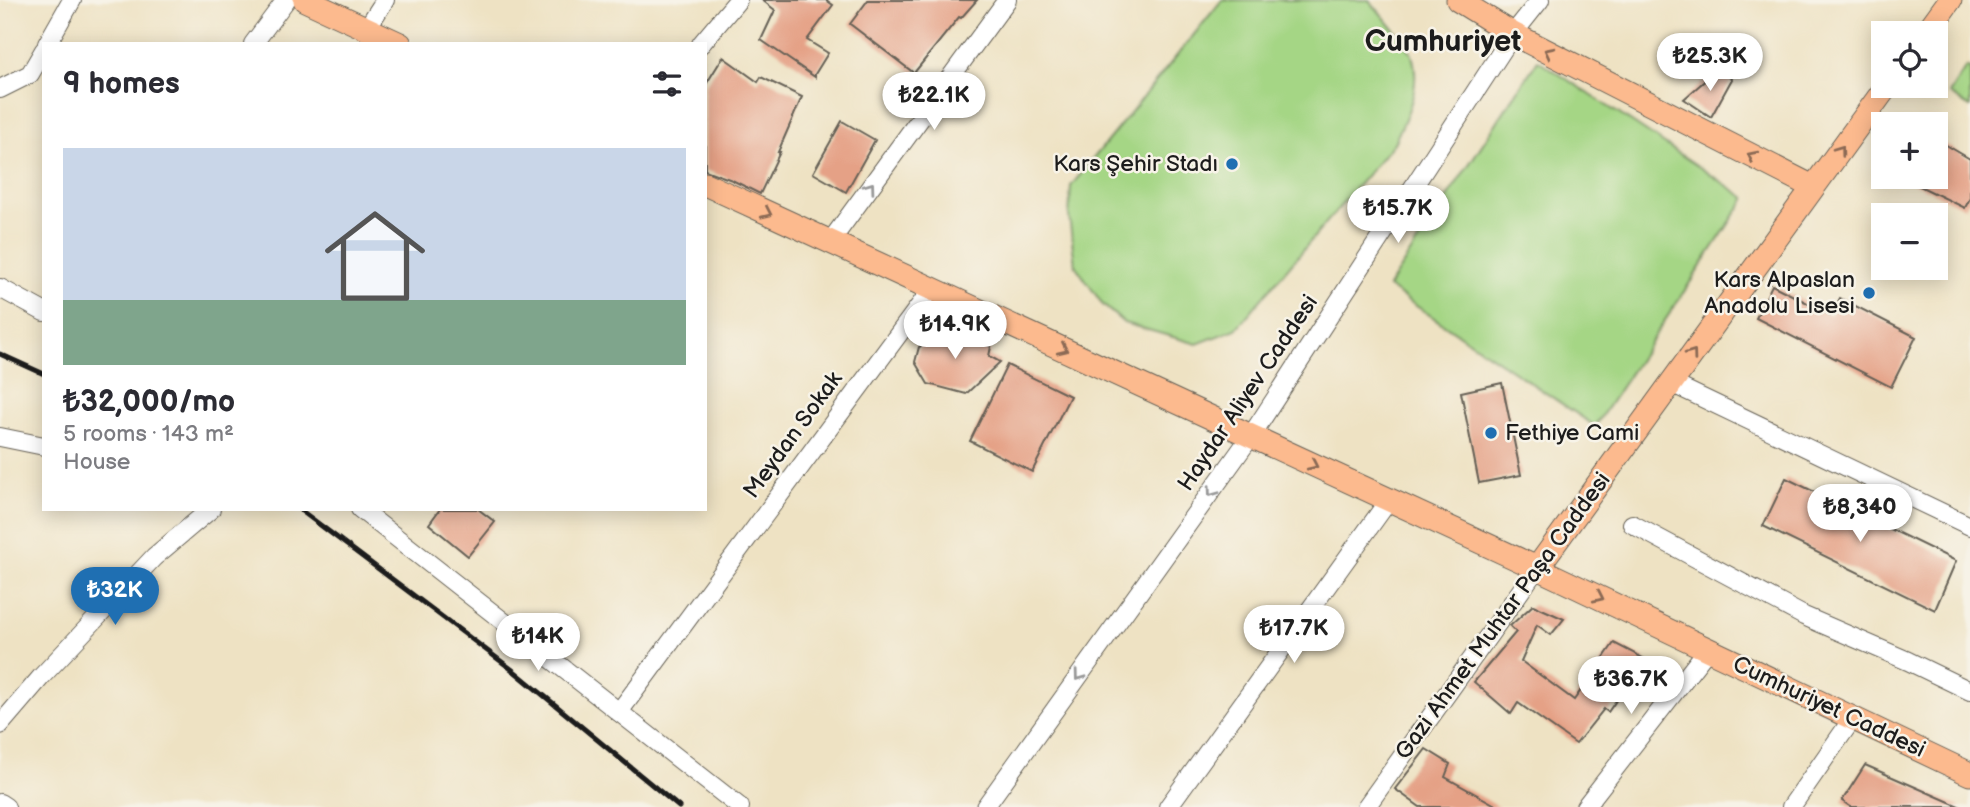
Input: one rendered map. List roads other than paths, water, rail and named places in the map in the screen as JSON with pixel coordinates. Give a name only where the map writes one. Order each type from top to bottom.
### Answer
[{"type":"main road","points":[[305,0],[396,42]]},
{"type":"main road","points":[[1458,0],[1513,34],[1813,187]]},
{"type":"main road","points":[[1935,21],[1950,0]]},
{"type":"main road","name":"Gazi Ahmet Muhtar Paşa Caddesi","points":[[1537,568],[1878,98]]},
{"type":"main road","name":"Cumhuriyet Caddesi","points":[[707,185],[1537,568],[1970,774]]},
{"type":"street","points":[[48,42],[72,0]]},
{"type":"street","points":[[254,42],[286,0]]},
{"type":"street","points":[[367,28],[385,0]]},
{"type":"street","points":[[703,42],[738,0]]},
{"type":"street","points":[[830,242],[1007,0]]},
{"type":"street","name":"Haydar Aliyev Caddesi","points":[[985,807],[1251,436],[1513,34],[1540,0]]},
{"type":"street","points":[[0,89],[30,74],[42,53]]},
{"type":"street","points":[[0,288],[42,308]]},
{"type":"street","name":"Meydan Sokak","points":[[619,712],[932,289]]},
{"type":"street","points":[[1671,383],[1970,526]]},
{"type":"street","points":[[0,437],[42,446]]},
{"type":"street","points":[[1168,807],[1389,500]]},
{"type":"street","points":[[0,725],[42,676],[154,557],[209,511]]},
{"type":"street","points":[[363,511],[740,807]]},
{"type":"street","points":[[1632,524],[1804,616],[1970,691]]},
{"type":"street","name":"Gazi Ahmet Muhtar Paşa Caddesi","points":[[1366,807],[1537,568]]},
{"type":"street","points":[[1585,807],[1708,649]]},
{"type":"street","points":[[1791,807],[1853,718]]},
{"type":"street","points":[[0,803],[5,807]]},
{"type":"railway","points":[[0,354],[42,373]]},
{"type":"railway","points":[[302,511],[514,671],[679,807]]},
{"type":"place","name":"Kars Şehir Stadı","points":[[1232,164]]},
{"type":"place","name":"Kars Alpaslan Anadolu Lisesi","points":[[1869,293]]},
{"type":"place","name":"Fethiye Cami","points":[[1491,433]]},
{"type":"district","name":"Cumhuriyet","points":[[1443,42]]}]
